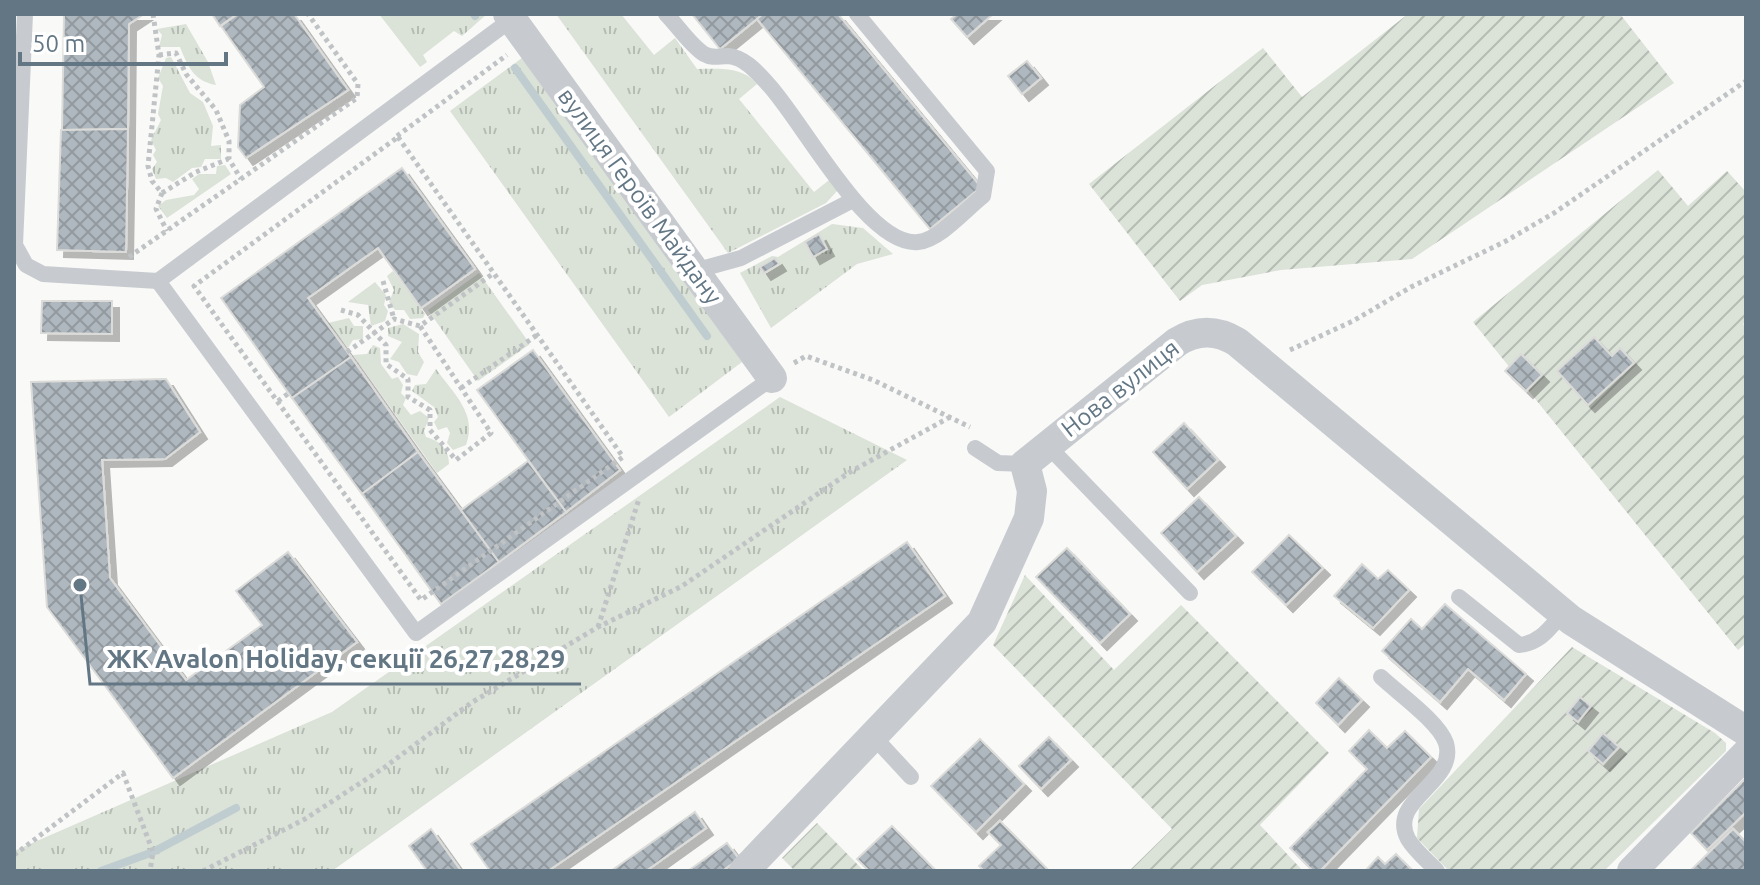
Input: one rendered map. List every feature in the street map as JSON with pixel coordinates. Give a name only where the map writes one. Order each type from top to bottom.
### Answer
[{"type":"street","name":"вулиця Героїв Майдану","points":[[515,24],[772,378]]},
{"type":"street","name":"Нова вулиця","points":[[1036,455],[1189,335],[1214,332],[1226,335],[1563,613],[1746,731]]},
{"type":"street","points":[[744,871],[982,622],[1029,518],[1036,455]]},
{"type":"street","points":[[1632,871],[1746,754]]},
{"type":"lane","points":[[25,14],[15,245],[26,265],[43,274],[158,281],[515,24]]},
{"type":"lane","points":[[666,14],[702,53],[712,57],[731,56],[751,66],[772,89],[853,200],[889,236],[919,242],[936,234],[983,196],[987,171],[857,14]]},
{"type":"lane","points":[[694,271],[741,258],[853,200]]},
{"type":"lane","points":[[158,281],[416,633],[772,378]]},
{"type":"lane","points":[[975,448],[998,463],[1036,455],[1190,593]]},
{"type":"lane","points":[[1459,597],[1519,645],[1532,644],[1542,637],[1563,613]]},
{"type":"lane","points":[[1381,677],[1437,728],[1446,743],[1444,768],[1409,808],[1404,825],[1409,840],[1437,871]]},
{"type":"lane","points":[[873,736],[911,777]]},
{"type":"path","points":[[153,14],[159,55],[148,166],[152,181],[162,193]]},
{"type":"path","points":[[308,14],[364,95]]},
{"type":"path","points":[[398,137],[623,457],[421,600],[194,286],[398,137],[515,24]]},
{"type":"path","points":[[159,55],[176,53],[186,74],[216,110],[229,141],[229,159],[241,179]]},
{"type":"path","points":[[1262,362],[1353,321],[1411,287],[1506,241],[1554,213],[1746,81]]},
{"type":"path","points":[[113,258],[128,257],[167,231],[357,98],[359,88]]},
{"type":"path","points":[[167,231],[156,209],[162,193],[196,172],[229,159]]},
{"type":"path","points":[[420,326],[494,273]]},
{"type":"path","points":[[383,281],[394,319]]},
{"type":"path","points":[[341,310],[358,315],[386,345],[386,364],[408,379],[408,397],[430,410],[430,430],[456,460],[491,433],[420,326],[394,319]]},
{"type":"path","points":[[347,352],[394,319]]},
{"type":"path","points":[[461,388],[537,335]]},
{"type":"path","points":[[772,378],[806,356],[873,380],[952,416],[970,427],[975,448]]},
{"type":"path","points":[[278,401],[289,393]]},
{"type":"path","points":[[203,871],[305,819],[385,767],[471,703],[598,627],[682,586],[850,472],[952,416]]},
{"type":"path","points":[[598,627],[650,464]]},
{"type":"path","points":[[14,855],[123,773],[153,852],[150,871]]},
{"type":"green space","points":[[379,14],[487,14],[462,36],[454,31],[423,55],[427,62],[420,67]]},
{"type":"green space","points":[[556,14],[621,14],[654,55],[675,38],[697,69],[729,70],[751,78],[757,84],[739,99],[814,192],[833,177],[837,191],[826,203],[728,253]]},
{"type":"green space","points":[[1408,14],[1620,14],[1674,83],[1412,259],[1281,270],[1202,285],[1180,301],[1089,184],[1263,48],[1302,97]]},
{"type":"green space","points":[[186,24],[208,62],[216,85],[202,80],[193,72],[180,47],[159,47],[162,35],[157,29]]},
{"type":"green space","points":[[526,55],[742,362],[669,417],[450,111]]},
{"type":"green space","points":[[171,57],[190,93],[203,102],[213,126],[211,146],[221,145],[221,159],[205,159],[201,167],[192,168],[173,182],[166,178],[156,179],[152,169],[157,162],[153,155],[156,150],[151,140],[161,120],[158,114],[163,86],[158,78],[166,58]]},
{"type":"green space","points":[[225,165],[231,174],[167,218],[158,206],[166,200],[194,195],[199,189],[192,179],[199,174],[216,174],[217,166]]},
{"type":"green space","points":[[1658,170],[1688,206],[1727,171],[1746,192],[1746,321],[1743,324],[1746,328],[1746,643],[1738,650],[1473,322]]},
{"type":"green space","points":[[832,224],[863,228],[893,254],[857,264],[771,328],[740,273],[772,256],[778,257]]},
{"type":"green space","points":[[393,271],[425,314],[423,318],[410,319],[404,310],[395,310],[389,302],[394,290],[387,276]]},
{"type":"green space","points":[[479,273],[530,344],[478,381],[428,310]]},
{"type":"green space","points":[[375,282],[386,295],[384,305],[388,311],[385,321],[371,326],[368,305],[348,302]]},
{"type":"green space","points":[[349,318],[354,326],[363,326],[363,339],[353,340],[348,348],[328,323]]},
{"type":"green space","points":[[403,324],[419,334],[418,352],[424,362],[417,376],[407,374],[399,362],[390,359],[402,342],[388,336],[388,328]]},
{"type":"green space","points":[[373,345],[380,348],[381,364],[392,379],[398,377],[403,385],[401,393],[406,398],[403,405],[411,415],[420,411],[429,418],[424,431],[426,437],[445,450],[449,464],[437,473],[353,355],[367,354]]},
{"type":"green space","points":[[436,369],[462,404],[469,423],[466,445],[453,450],[447,443],[450,433],[447,427],[438,430],[434,422],[438,417],[434,407],[412,391],[415,385],[426,384]]},
{"type":"green space","points":[[780,397],[907,460],[332,871],[14,871],[14,851],[332,712]]},
{"type":"green space","points":[[1025,575],[1114,670],[1181,605],[1329,753],[1260,825],[1303,871],[1129,871],[1172,829],[993,645]]},
{"type":"green space","points":[[1572,647],[1715,733],[1726,743],[1726,751],[1604,871],[1449,871],[1417,838],[1419,809]]},
{"type":"green space","points":[[817,823],[864,871],[795,871],[782,858]]},
{"type":"building","points":[[64,14],[144,14],[129,24],[128,129],[62,130]]},
{"type":"building","points":[[212,14],[237,14],[220,26]]},
{"type":"building","points":[[238,14],[294,14],[348,90],[246,158],[238,147],[240,105],[264,87],[221,26]]},
{"type":"building","points":[[692,14],[763,14],[720,49]]},
{"type":"building","points":[[763,14],[838,14],[981,187],[930,229],[757,19]]},
{"type":"building","points":[[957,14],[993,14],[967,37],[951,19]]},
{"type":"building","points":[[1027,61],[1041,78],[1022,94],[1008,76]]},
{"type":"building","points":[[128,129],[126,252],[57,250],[61,130]]},
{"type":"building","points":[[402,168],[475,269],[421,308],[378,248],[308,298],[351,357],[292,398],[221,298]]},
{"type":"building","points":[[819,234],[827,249],[813,257],[805,242]]},
{"type":"building","points":[[775,258],[779,264],[764,273],[760,267]]},
{"type":"building","points":[[42,301],[112,301],[112,334],[41,333]]},
{"type":"building","points":[[1594,337],[1612,356],[1620,348],[1634,363],[1588,405],[1557,371]]},
{"type":"building","points":[[533,350],[620,470],[566,512],[477,390]]},
{"type":"building","points":[[1521,354],[1542,375],[1526,391],[1505,371]]},
{"type":"building","points":[[351,357],[418,452],[362,494],[292,398]]},
{"type":"building","points":[[166,379],[200,432],[165,459],[102,460],[110,578],[186,680],[262,625],[236,591],[288,552],[357,642],[173,778],[47,607],[31,382]]},
{"type":"building","points":[[1184,423],[1218,460],[1187,489],[1153,452]]},
{"type":"building","points":[[418,452],[499,562],[441,604],[362,494]]},
{"type":"building","points":[[528,461],[566,512],[499,562],[461,510]]},
{"type":"building","points":[[1199,497],[1236,536],[1197,572],[1161,533]]},
{"type":"building","points":[[1289,535],[1323,568],[1286,605],[1252,572]]},
{"type":"building","points":[[907,542],[945,596],[548,871],[490,871],[471,844]]},
{"type":"building","points":[[1067,548],[1130,614],[1100,643],[1036,577]]},
{"type":"building","points":[[1362,564],[1378,579],[1388,570],[1409,590],[1373,628],[1334,596]]},
{"type":"building","points":[[1445,604],[1526,674],[1504,700],[1468,669],[1440,702],[1382,651],[1411,619],[1422,629]]},
{"type":"building","points":[[1339,678],[1362,700],[1338,725],[1316,703]]},
{"type":"building","points":[[1580,697],[1591,706],[1578,722],[1567,713]]},
{"type":"building","points":[[1369,730],[1387,748],[1405,731],[1431,757],[1320,871],[1313,871],[1290,848],[1367,769],[1349,751]]},
{"type":"building","points":[[1603,733],[1619,747],[1603,764],[1588,751]]},
{"type":"building","points":[[1049,737],[1071,760],[1041,789],[1019,766]]},
{"type":"building","points":[[980,739],[1024,784],[976,832],[931,786]]},
{"type":"building","points":[[1746,778],[1746,812],[1707,850],[1691,833]]},
{"type":"building","points":[[695,812],[706,828],[646,871],[611,871]]},
{"type":"building","points":[[1000,821],[1049,871],[984,871],[979,866],[1001,845],[988,832]]},
{"type":"building","points":[[892,826],[936,871],[869,871],[857,859]]},
{"type":"building","points":[[431,829],[461,871],[427,871],[409,846]]},
{"type":"building","points":[[1733,829],[1746,842],[1746,871],[1690,871]]},
{"type":"building","points":[[727,843],[739,859],[722,871],[688,871]]},
{"type":"building","points":[[1396,854],[1413,871],[1365,871],[1378,857],[1385,864]]},
{"type":"waterway","points":[[515,68],[707,336]]},
{"type":"waterway","points":[[101,871],[153,852],[236,808]]},
{"type":"place","name":"ЖК Avalon Holiday, секції 26,27,28,29","points":[[80,585]]}]
